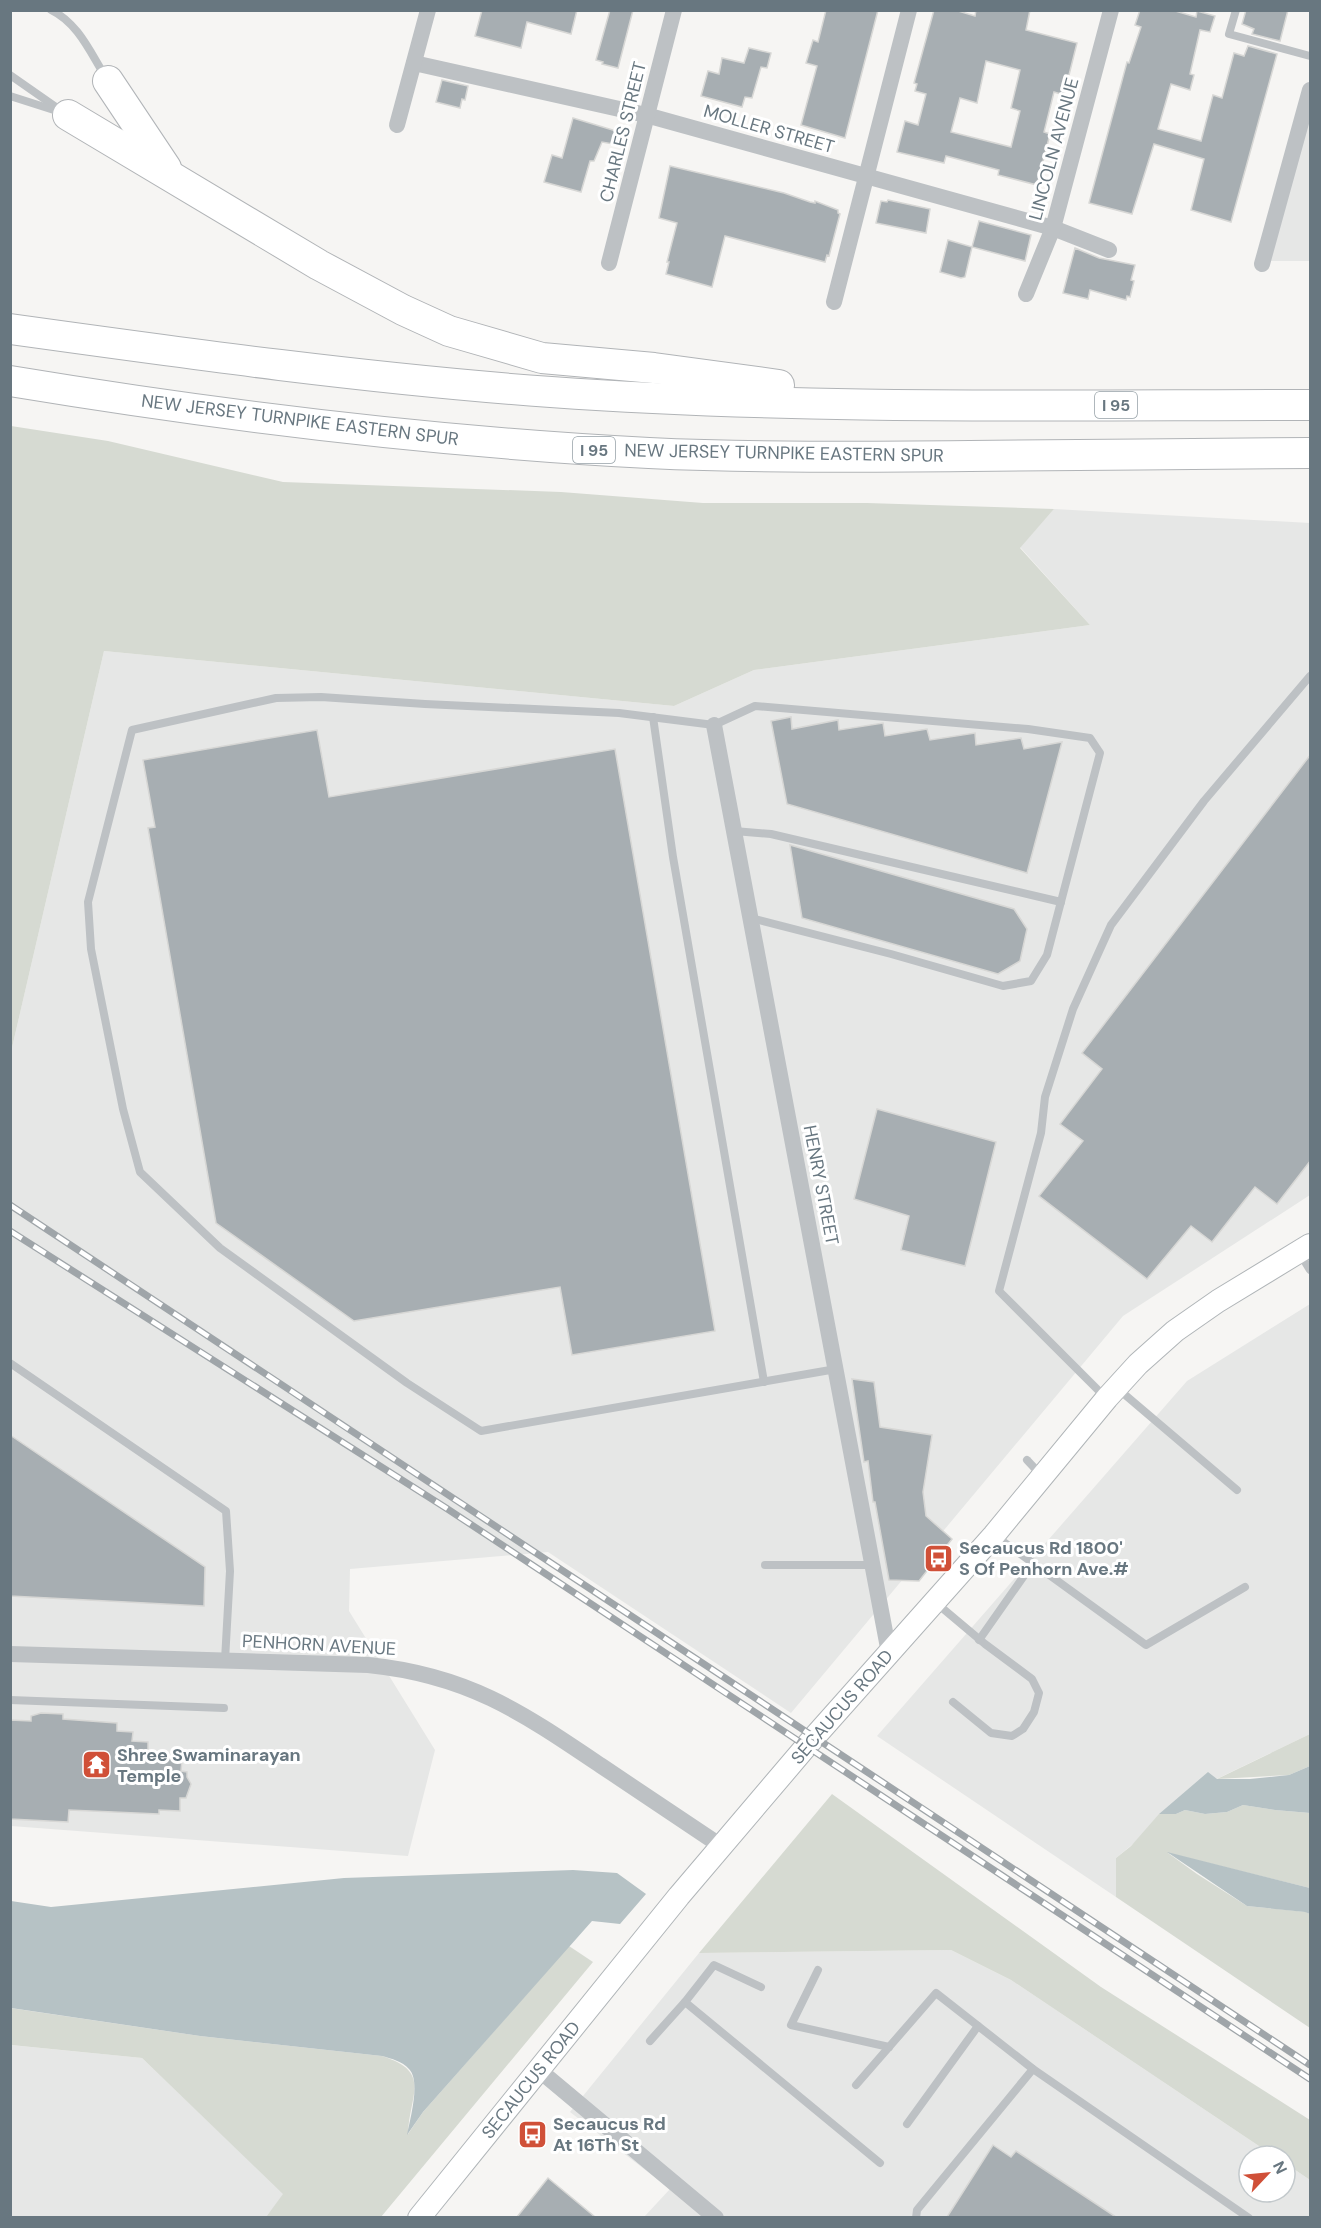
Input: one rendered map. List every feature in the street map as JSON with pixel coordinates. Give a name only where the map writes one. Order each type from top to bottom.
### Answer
[{"type":"highway","points":[[108,81],[173,177]]},
{"type":"highway","points":[[68,115],[319,265],[402,310],[449,331],[542,358],[560,361],[654,368],[921,404]]},
{"type":"highway","name":"I 95","points":[[10,329],[194,355],[508,388],[683,399],[921,404],[1311,405]]},
{"type":"highway","name":"NEW JERSEY TURNPIKE EASTERN SPUR","points":[[10,381],[149,403],[331,427],[581,449],[791,456],[1311,453]]},
{"type":"highway","points":[[1181,454],[1311,472]]},
{"type":"main road","name":"SECAUCUS ROAD","points":[[419,2217],[721,1846],[994,1535],[1035,1468],[1112,1393],[1138,1364],[1175,1331],[1218,1301],[1307,1255]]},
{"type":"street","points":[[397,125],[428,10]]},
{"type":"street","name":"CHARLES STREET","points":[[609,263],[674,10]]},
{"type":"street","points":[[834,302],[909,10]]},
{"type":"street","name":"LINCOLN AVENUE","points":[[1026,294],[1053,228],[1111,10]]},
{"type":"street","name":"MOLLER STREET","points":[[414,63],[646,115],[1053,228],[1109,250]]},
{"type":"street","points":[[1262,264],[1311,90]]},
{"type":"street","name":"HENRY STREET","points":[[714,725],[889,1653]]},
{"type":"street","name":"PENHORN AVENUE","points":[[10,1654],[377,1666],[418,1672],[467,1687],[527,1716],[721,1846]]},
{"type":"street","points":[[539,2070],[716,2217]]},
{"type":"lane","points":[[51,10],[72,24],[108,81]]},
{"type":"lane","points":[[1236,10],[1229,34],[1311,56]]},
{"type":"lane","points":[[10,75],[68,115]]},
{"type":"lane","points":[[10,96],[68,115]]},
{"type":"lane","points":[[1237,1490],[1112,1393],[999,1291],[1041,1133],[1045,1097],[1073,1009],[1111,925],[1204,801],[1311,676]]},
{"type":"lane","points":[[751,918],[1003,986],[1031,981],[1047,955],[1100,753],[1090,738],[1028,729],[755,705],[714,725],[619,712],[321,697],[276,698],[132,730],[88,902],[91,949],[123,1109],[140,1172],[220,1248],[407,1383],[480,1431],[836,1369]]},
{"type":"lane","points":[[653,717],[673,857],[764,1382]]},
{"type":"lane","points":[[734,831],[782,837],[1061,902]]},
{"type":"lane","points":[[10,1363],[226,1512],[230,1571],[225,1660]]},
{"type":"lane","points":[[994,1535],[1146,1645],[1245,1587]]},
{"type":"lane","points":[[980,1640],[1033,1563]]},
{"type":"lane","points":[[765,1565],[873,1565]]},
{"type":"lane","points":[[934,1602],[1032,1679],[1039,1693],[1034,1712],[1023,1729],[1012,1736],[991,1733],[953,1702]]},
{"type":"lane","points":[[10,1700],[224,1708]]},
{"type":"lane","points":[[650,2042],[686,2002],[714,1965],[760,1987]]},
{"type":"lane","points":[[818,1970],[791,2025],[889,2047]]},
{"type":"lane","points":[[856,2085],[936,1992],[1033,2069],[1249,2217]]},
{"type":"lane","points":[[686,2002],[880,2163]]},
{"type":"lane","points":[[907,2124],[978,2026]]},
{"type":"lane","points":[[916,2217],[917,2210],[1033,2069]]},
{"type":"shaded area","points":[[1310,107],[1310,261],[1264,261]]},
{"type":"shaded area","points":[[11,426],[108,441],[283,482],[561,492],[703,503],[867,503],[1054,509],[1020,548],[1090,625],[754,670],[674,706],[104,651],[11,1052]]},
{"type":"shaded area","points":[[1054,509],[1310,523],[1310,1195],[1123,1316],[791,1713],[548,1552],[350,1569],[349,1611],[435,1750],[408,1856],[11,1826],[11,1052],[104,651],[674,706],[754,670],[1090,625],[1020,547]]},
{"type":"shaded area","points":[[1310,1304],[1310,1734],[1204,1785],[1116,1858],[1116,1897],[877,1736],[1187,1381]]},
{"type":"shaded area","points":[[1310,1734],[1310,1766],[1289,1775],[1217,1779]]},
{"type":"shaded area","points":[[1310,1766],[1310,1813],[1243,1805],[1227,1812],[1205,1814],[1185,1810],[1176,1814],[1159,1814],[1208,1772],[1217,1779],[1250,1779],[1289,1775]]},
{"type":"shaded area","points":[[832,1794],[1101,1987],[1310,2120],[1310,2180],[1297,2171],[1297,2144],[1256,2144],[1011,1980],[951,1950],[699,1953]]},
{"type":"shaded area","points":[[1243,1805],[1310,1813],[1310,1888],[1168,1853],[1247,1906],[1310,1914],[1310,2028],[1116,1897],[1116,1858],[1131,1846],[1159,1814],[1176,1814],[1185,1810],[1205,1814],[1227,1812]]},
{"type":"shaded area","points":[[1167,1852],[1310,1888],[1310,1914],[1247,1906]]},
{"type":"shaded area","points":[[573,1870],[617,1873],[646,1894],[620,1924],[592,1921],[423,2112],[407,2135],[414,2100],[414,2082],[409,2069],[393,2059],[200,2036],[11,2008],[11,1901],[51,1907],[344,1878]]},
{"type":"shaded area","points":[[569,1946],[593,1962],[381,2217],[266,2217],[283,2194],[142,2058],[11,2045],[10,2008],[200,2036],[382,2056],[398,2062],[408,2069],[413,2077],[415,2086],[408,2134],[423,2112]]},
{"type":"shaded area","points":[[951,1950],[1011,1980],[1256,2144],[1237,2144],[1237,2204],[1297,2204],[1297,2171],[1310,2180],[1310,2217],[644,2217],[670,2189],[570,2112],[699,1953]]},
{"type":"shaded area","points":[[10,2045],[142,2058],[284,2194],[266,2217],[11,2217]]},
{"type":"building","points":[[482,10],[577,10],[571,34],[527,22],[521,48],[475,36]]},
{"type":"building","points":[[610,10],[633,10],[618,68],[596,60]]},
{"type":"building","points":[[826,10],[878,10],[845,138],[801,125],[817,66],[806,63],[813,40],[818,42]]},
{"type":"building","points":[[934,10],[955,10],[975,16],[976,10],[1030,10],[1026,30],[1077,43],[1064,95],[1054,92],[1044,132],[1050,134],[1037,185],[998,175],[999,170],[946,156],[944,163],[897,152],[905,121],[918,125],[926,94],[915,91],[917,84],[914,83]],"holes":[[[986,61],[1020,70],[1011,108],[1020,111],[1011,147],[951,132],[960,98],[977,103]]]},
{"type":"building","points":[[1140,10],[1172,10],[1196,17],[1197,11],[1215,16],[1210,32],[1200,30],[1190,74],[1194,75],[1190,90],[1171,84],[1158,129],[1201,141],[1213,95],[1222,98],[1234,53],[1244,56],[1248,46],[1277,54],[1231,222],[1191,210],[1204,159],[1154,144],[1132,214],[1089,203],[1127,62],[1129,63],[1141,27],[1135,25]]},
{"type":"building","points":[[1246,10],[1288,10],[1280,41],[1252,34],[1254,29],[1242,24]]},
{"type":"building","points":[[749,48],[771,53],[767,68],[761,67],[752,98],[745,97],[742,107],[701,96],[708,71],[719,74],[722,58],[744,63]]},
{"type":"building","points":[[442,80],[468,86],[465,100],[462,99],[460,108],[436,102]]},
{"type":"building","points":[[573,118],[616,131],[613,144],[602,142],[594,161],[590,161],[581,192],[544,182],[552,155],[562,158]]},
{"type":"building","points":[[670,166],[784,193],[810,202],[815,203],[815,201],[838,210],[840,214],[829,256],[827,255],[825,262],[725,236],[712,287],[666,274],[677,223],[659,218]]},
{"type":"building","points":[[888,200],[930,209],[926,233],[876,223],[881,201],[887,202]]},
{"type":"building","points":[[979,221],[1031,235],[1025,261],[972,247]]},
{"type":"building","points":[[948,240],[972,247],[965,277],[940,272]]},
{"type":"building","points":[[1075,248],[1099,258],[1135,265],[1130,297],[1127,296],[1126,300],[1090,290],[1088,299],[1063,293]]},
{"type":"building","points":[[791,717],[792,729],[838,720],[839,730],[883,723],[885,736],[927,729],[930,740],[975,733],[976,745],[1021,738],[1024,749],[1062,742],[1027,873],[787,804],[771,721]]},
{"type":"building","points":[[317,730],[329,797],[615,749],[715,1331],[572,1355],[560,1287],[354,1321],[216,1223],[148,828],[155,827],[143,760]]},
{"type":"building","points":[[1311,754],[1311,1160],[1277,1204],[1255,1187],[1212,1242],[1191,1226],[1147,1279],[1039,1196],[1083,1141],[1060,1124],[1102,1069],[1082,1053]]},
{"type":"building","points":[[790,845],[1014,909],[1027,929],[1020,961],[998,974],[802,918]]},
{"type":"building","points":[[877,1109],[996,1142],[965,1266],[901,1250],[909,1216],[854,1199]]},
{"type":"building","points":[[852,1379],[874,1382],[880,1427],[932,1435],[923,1492],[926,1516],[952,1539],[919,1581],[889,1580],[875,1502],[873,1502],[868,1461],[864,1462]]},
{"type":"building","points":[[10,1435],[205,1567],[204,1606],[10,1596]]},
{"type":"building","name":"Shree Swaminarayan Temple","points":[[41,1713],[63,1714],[63,1719],[117,1723],[117,1731],[133,1732],[132,1741],[148,1742],[148,1751],[163,1752],[163,1757],[182,1759],[181,1771],[187,1772],[191,1784],[186,1798],[180,1798],[180,1811],[159,1810],[159,1814],[69,1810],[68,1822],[10,1819],[10,1720],[31,1721],[31,1716]]},
{"type":"building","points":[[993,2145],[1011,2157],[1016,2151],[1116,2217],[947,2217]]},
{"type":"building","points":[[548,2178],[595,2217],[517,2217]]},
{"type":"railway","points":[[10,1205],[1310,2065]]},
{"type":"railway","points":[[10,1231],[446,1508],[1310,2079]]},
{"type":"place","name":"Secaucus Rd 1800' S Of Penhorn Ave.#","points":[[938,1558]]},
{"type":"place","name":"Shree Swaminarayan Temple","points":[[96,1765]]},
{"type":"place","name":"Secaucus Rd At 16Th St","points":[[532,2134]]}]
